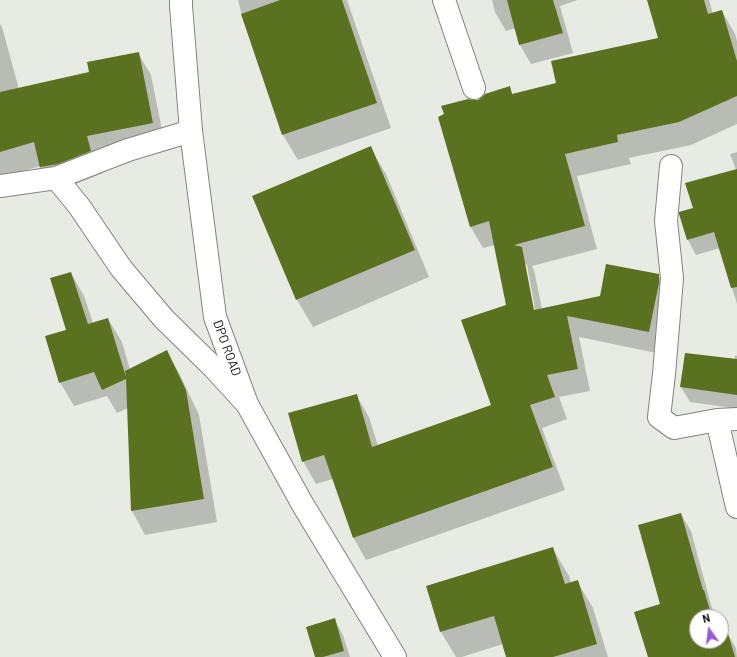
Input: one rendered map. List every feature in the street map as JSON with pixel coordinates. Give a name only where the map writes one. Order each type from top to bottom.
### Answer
[{"type":"street","name":"DPO ROAD","points":[[181,0],[191,130],[215,317],[247,404],[303,505],[395,657]]},
{"type":"street","points":[[444,0],[474,88]]},
{"type":"street","points":[[0,186],[56,178],[128,150],[191,130]]},
{"type":"street","points":[[671,166],[666,221],[672,278],[659,418],[674,428],[727,419],[737,507]]},
{"type":"street","points":[[56,178],[79,206],[125,273],[164,319],[214,368],[247,404]]},
{"type":"building","points":[[280,0],[342,0],[377,103],[282,135],[241,14]]},
{"type":"building","points":[[507,0],[553,0],[563,33],[519,45]]},
{"type":"building","points":[[647,0],[704,0],[708,14],[722,10],[737,61],[737,96],[679,122],[617,135],[618,142],[565,154],[585,226],[514,245],[522,247],[534,310],[600,296],[606,264],[659,274],[659,283],[649,332],[567,316],[578,369],[547,375],[555,397],[530,405],[553,467],[353,538],[324,455],[302,462],[288,413],[357,394],[372,447],[491,405],[461,320],[506,305],[489,221],[470,227],[438,117],[444,114],[441,106],[468,99],[478,100],[485,94],[510,86],[512,94],[556,83],[551,61],[658,38]]},
{"type":"building","points":[[139,52],[153,123],[87,136],[91,151],[58,164],[40,168],[34,142],[0,152],[0,92],[89,72],[87,62]]},
{"type":"building","points":[[371,146],[415,250],[296,300],[252,196]]},
{"type":"building","points":[[737,169],[737,287],[731,288],[714,232],[687,240],[679,212],[693,208],[685,183]]},
{"type":"building","points":[[71,272],[88,324],[108,318],[126,377],[125,371],[167,350],[186,390],[204,499],[131,511],[126,379],[102,390],[94,372],[59,383],[45,336],[66,330],[50,278]]},
{"type":"building","points":[[685,353],[737,359],[737,395],[680,387]]},
{"type":"building","points":[[681,513],[710,609],[689,609],[689,649],[729,649],[729,637],[735,657],[648,657],[634,612],[660,604],[638,525]]},
{"type":"building","points":[[553,547],[565,584],[578,580],[597,644],[553,657],[506,657],[494,616],[440,632],[426,586]]},
{"type":"building","points":[[335,618],[344,651],[323,657],[315,657],[306,627]]}]
